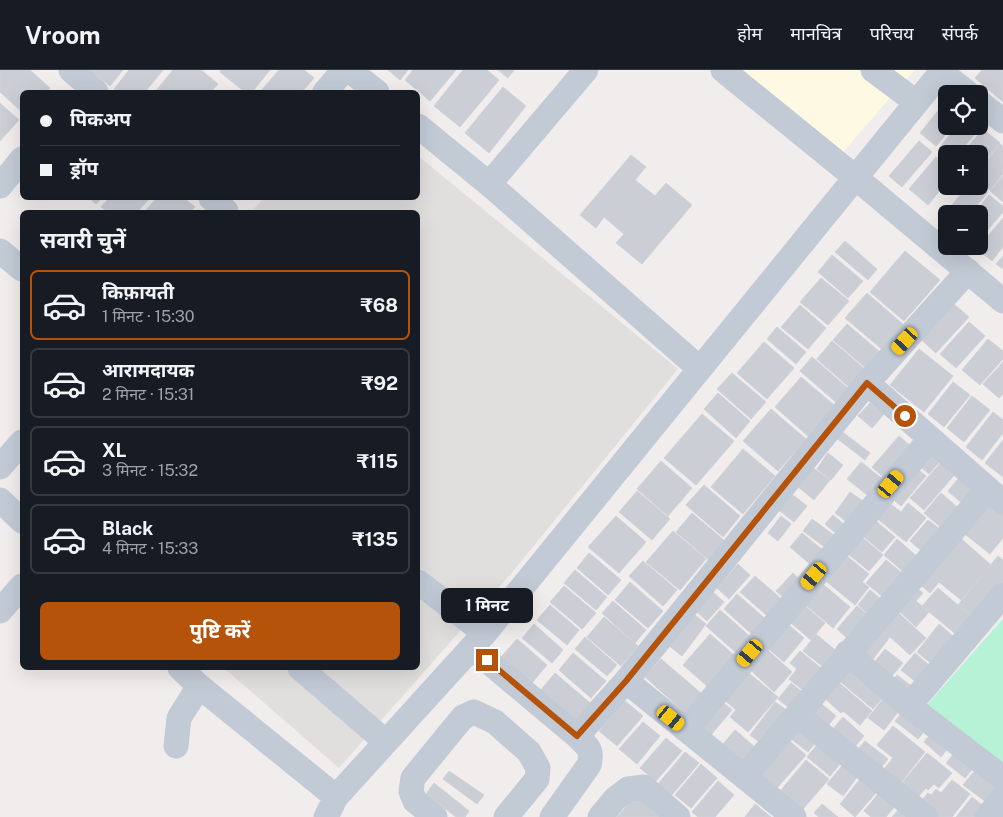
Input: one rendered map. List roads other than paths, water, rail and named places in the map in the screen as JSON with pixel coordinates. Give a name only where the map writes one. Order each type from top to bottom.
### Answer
[{"type":"street","points":[[327,90],[344,70]]},
{"type":"street","points":[[349,70],[374,90]]},
{"type":"street","points":[[489,184],[586,70]]},
{"type":"street","points":[[723,70],[1003,301]]},
{"type":"street","points":[[873,70],[916,102]]},
{"type":"street","points":[[182,670],[331,807],[386,742],[478,640],[856,178],[916,102],[936,73],[955,85]]},
{"type":"street","points":[[988,109],[1003,121]]},
{"type":"street","points":[[420,128],[489,184],[699,368]]},
{"type":"street","points":[[0,186],[20,161]]},
{"type":"street","points":[[0,251],[20,267]]},
{"type":"street","points":[[577,736],[626,681],[867,383],[968,271]]},
{"type":"street","points":[[744,776],[847,653],[996,496],[867,383]]},
{"type":"street","points":[[686,730],[930,438]]},
{"type":"street","points":[[0,467],[20,444]]},
{"type":"street","points":[[0,500],[20,518]]},
{"type":"street","points":[[420,584],[590,749],[592,756],[589,765],[552,817]]},
{"type":"street","points":[[0,611],[20,588]]},
{"type":"street","points":[[909,706],[1003,594]]},
{"type":"street","points":[[847,653],[909,706],[1003,778]]},
{"type":"street","points":[[302,670],[386,742]]},
{"type":"street","points":[[626,681],[794,817]]},
{"type":"street","points":[[176,746],[179,718],[199,686]]},
{"type":"street","points":[[435,817],[415,801],[411,791],[413,778],[463,717],[474,712],[495,722],[530,752],[538,768],[537,779],[506,817]]},
{"type":"street","points":[[797,715],[926,817]]},
{"type":"street","points":[[600,817],[615,799],[628,789],[644,787],[678,817]]},
{"type":"street","points":[[987,817],[1003,798]]}]
